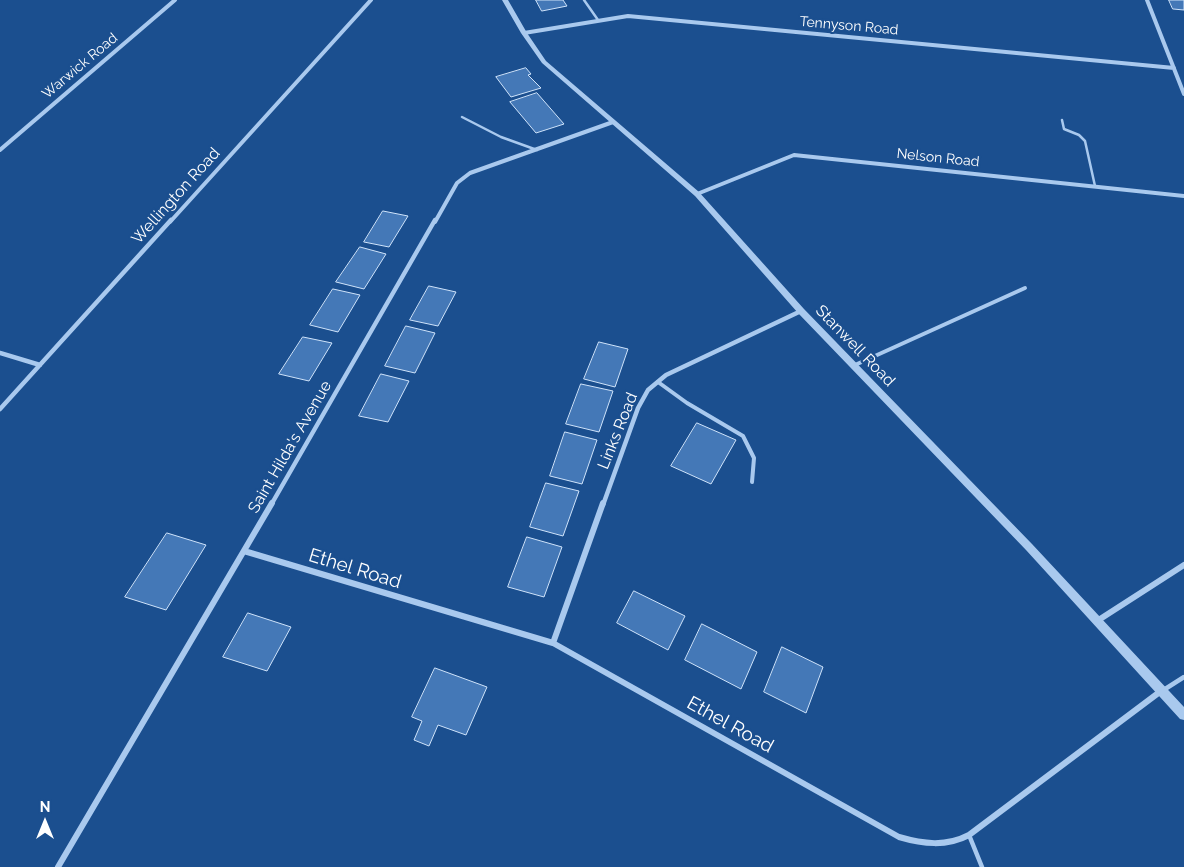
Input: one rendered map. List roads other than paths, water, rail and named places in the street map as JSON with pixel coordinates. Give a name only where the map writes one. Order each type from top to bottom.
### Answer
[{"type":"street","name":"Warwick Road","points":[[0,150],[175,0]]},
{"type":"street","name":"Wellington Road","points":[[0,409],[371,0]]},
{"type":"street","name":"Stanwell Road","points":[[505,0],[544,62],[697,194],[801,311],[1097,620],[1184,715]]},
{"type":"street","points":[[1147,0],[1184,94]]},
{"type":"street","name":"Tennyson Road","points":[[524,33],[628,16],[1174,68]]},
{"type":"street","points":[[1177,76],[1184,77]]},
{"type":"street","name":"Saint Hilda's Avenue","points":[[58,867],[244,552],[457,183],[470,173],[613,122]]},
{"type":"street","name":"Nelson Road","points":[[697,194],[794,155],[1184,196]]},
{"type":"street","name":"Links Road","points":[[553,644],[638,408],[648,390],[666,375],[801,311]]},
{"type":"street","points":[[0,353],[40,365]]},
{"type":"street","name":"Ethel Road","points":[[244,552],[553,644],[900,837],[922,844],[958,842],[969,835],[1162,691]]},
{"type":"street","points":[[1097,620],[1184,565]]},
{"type":"lane","points":[[584,0],[598,20]]},
{"type":"lane","points":[[462,117],[479,127],[537,150]]},
{"type":"lane","points":[[1062,120],[1064,129],[1079,135],[1085,141],[1095,186]]},
{"type":"lane","points":[[853,366],[1025,288]]},
{"type":"lane","points":[[658,382],[687,404],[743,436],[754,458],[752,482]]},
{"type":"lane","points":[[1162,691],[1184,677]]},
{"type":"lane","points":[[969,835],[982,867]]}]
